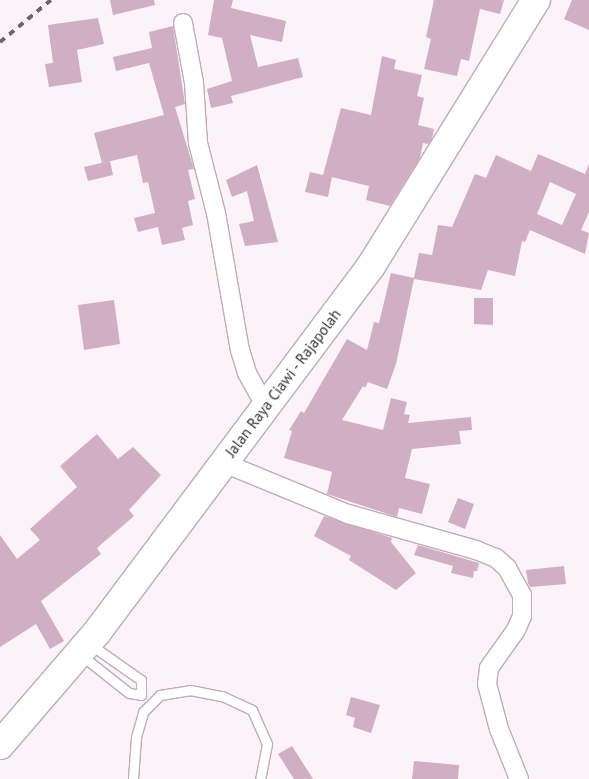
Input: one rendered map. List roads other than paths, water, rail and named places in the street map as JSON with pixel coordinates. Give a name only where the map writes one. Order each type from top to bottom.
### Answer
[{"type":"highway","name":"Jalan Raya Ciawi - Rajapolah","points":[[0,745],[83,648],[371,266],[536,0]]},
{"type":"street","points":[[183,23],[194,83],[198,143],[216,213],[240,350],[246,372],[266,407]]},
{"type":"street","points":[[224,463],[348,514],[476,550],[496,558],[507,568],[522,595],[522,616],[516,630],[489,668],[487,684],[499,729],[519,779]]},
{"type":"lane","points":[[83,648],[141,680],[141,695]]},
{"type":"lane","points":[[83,648],[129,693],[141,695],[149,704]]},
{"type":"lane","points":[[133,779],[136,737],[143,712],[160,695],[175,691],[205,691],[236,700],[252,710],[267,744],[260,779]]},
{"type":"railway","points":[[0,42],[51,0]]}]
